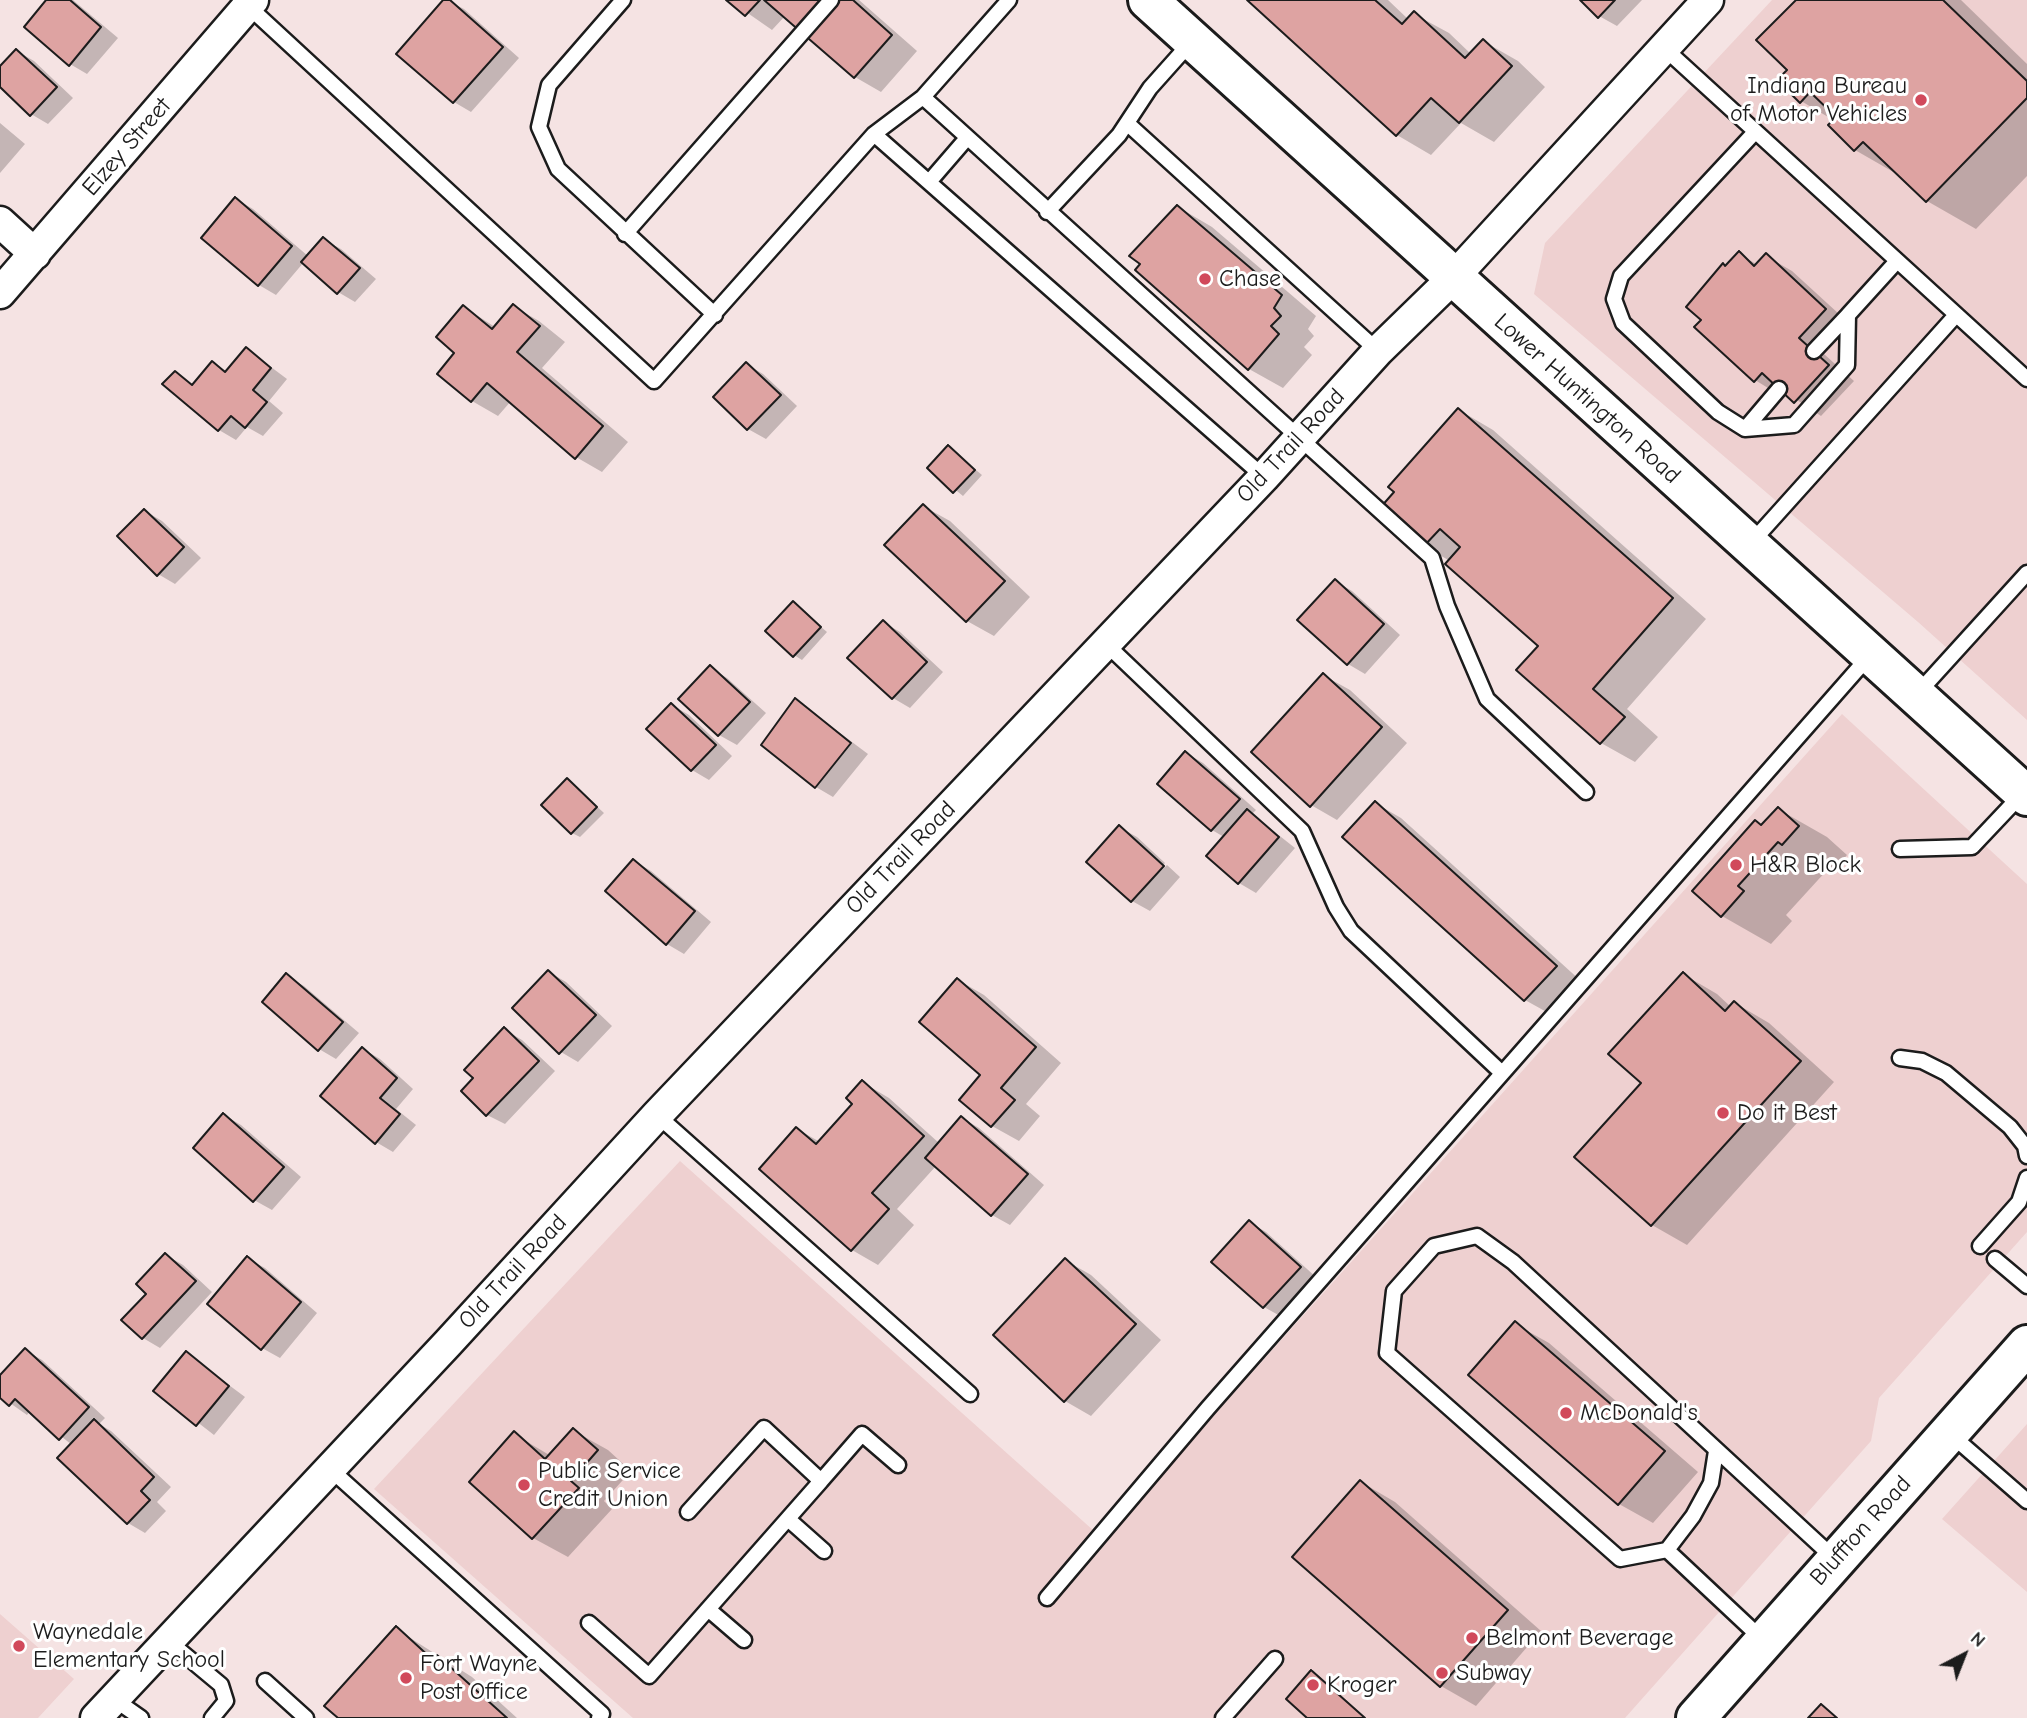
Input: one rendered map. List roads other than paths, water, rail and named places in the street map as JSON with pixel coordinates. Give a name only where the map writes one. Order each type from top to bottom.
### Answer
[{"type":"main road","name":"Lower Huntington Road","points":[[1163,5],[1193,40],[1452,278],[1872,653],[2025,795]]},
{"type":"main road","name":"Bluffton Road","points":[[1696,1718],[2027,1345]]},
{"type":"street","name":"Old Trail Road","points":[[105,1708],[448,1343],[657,1115],[1264,477],[1378,351],[1452,278],[1708,0]]},
{"type":"street","name":"Elzey Street","points":[[0,293],[251,3]]},
{"type":"street","points":[[0,222],[35,254]]},
{"type":"lane","points":[[623,0],[549,85],[539,127],[558,169],[715,315]]},
{"type":"lane","points":[[625,234],[831,0]]},
{"type":"lane","points":[[251,3],[654,380],[715,315],[874,134],[923,97],[1009,0]]},
{"type":"lane","points":[[1047,212],[1128,124],[1150,88],[1193,40]]},
{"type":"lane","points":[[1663,47],[2027,379]]},
{"type":"lane","points":[[923,97],[1432,558],[1447,606],[1487,699],[1586,792]]},
{"type":"lane","points":[[1128,124],[1378,351]]},
{"type":"lane","points":[[1755,132],[1621,275],[1614,299],[1623,323],[1718,412],[1745,429],[1794,425],[1847,365],[1848,315]]},
{"type":"lane","points":[[874,134],[1264,477]]},
{"type":"lane","points":[[929,182],[967,138]]},
{"type":"lane","points":[[1814,351],[1897,261]]},
{"type":"lane","points":[[1749,544],[1956,315]]},
{"type":"lane","points":[[1745,429],[1779,389]]},
{"type":"lane","points":[[1917,694],[2027,573]]},
{"type":"lane","points":[[1105,643],[1302,831],[1336,907],[1351,931],[1502,1073]]},
{"type":"lane","points":[[1047,1598],[1502,1073],[1872,653]]},
{"type":"lane","points":[[1900,849],[1972,847],[2025,795]]},
{"type":"lane","points":[[1900,1058],[1922,1061],[1946,1073],[2010,1127],[2025,1146],[2027,1156]]},
{"type":"lane","points":[[657,1115],[970,1394]]},
{"type":"lane","points":[[1980,1245],[2019,1202],[2027,1178]]},
{"type":"lane","points":[[1716,1451],[1711,1483],[1693,1516],[1667,1550],[1620,1559],[1387,1353],[1394,1291],[1434,1246],[1477,1236],[1513,1262],[1836,1560]]},
{"type":"lane","points":[[1995,1259],[2027,1286]]},
{"type":"lane","points":[[688,1513],[764,1428],[821,1481]]},
{"type":"lane","points":[[1949,1433],[2027,1501]]},
{"type":"lane","points":[[589,1623],[649,1676],[862,1434],[898,1465]]},
{"type":"lane","points":[[329,1468],[602,1714],[598,1718]]},
{"type":"lane","points":[[788,1519],[824,1551]]},
{"type":"lane","points":[[1667,1550],[1764,1641]]},
{"type":"lane","points":[[708,1609],[744,1640]]},
{"type":"lane","points":[[167,1640],[221,1685],[226,1701],[212,1718]]},
{"type":"lane","points":[[1223,1718],[1275,1658]]},
{"type":"lane","points":[[265,1681],[306,1718]]},
{"type":"lane","points":[[105,1708],[141,1718]]},
{"type":"place","name":"Indiana Bureau of Motor Vehicles","points":[[1921,100]]},
{"type":"place","name":"Chase","points":[[1205,279]]},
{"type":"place","name":"H&R Block","points":[[1736,865]]},
{"type":"place","name":"Do it Best","points":[[1723,1113]]},
{"type":"place","name":"McDonald's","points":[[1566,1413]]},
{"type":"place","name":"Public Service Credit Union","points":[[524,1485]]},
{"type":"place","name":"Belmont Beverage","points":[[1472,1638]]},
{"type":"place","name":"Waynedale Elementary School","points":[[19,1646]]},
{"type":"place","name":"Subway","points":[[1442,1673]]},
{"type":"place","name":"Fort Wayne Post Office","points":[[406,1678]]},
{"type":"place","name":"Kroger","points":[[1313,1685]]}]
